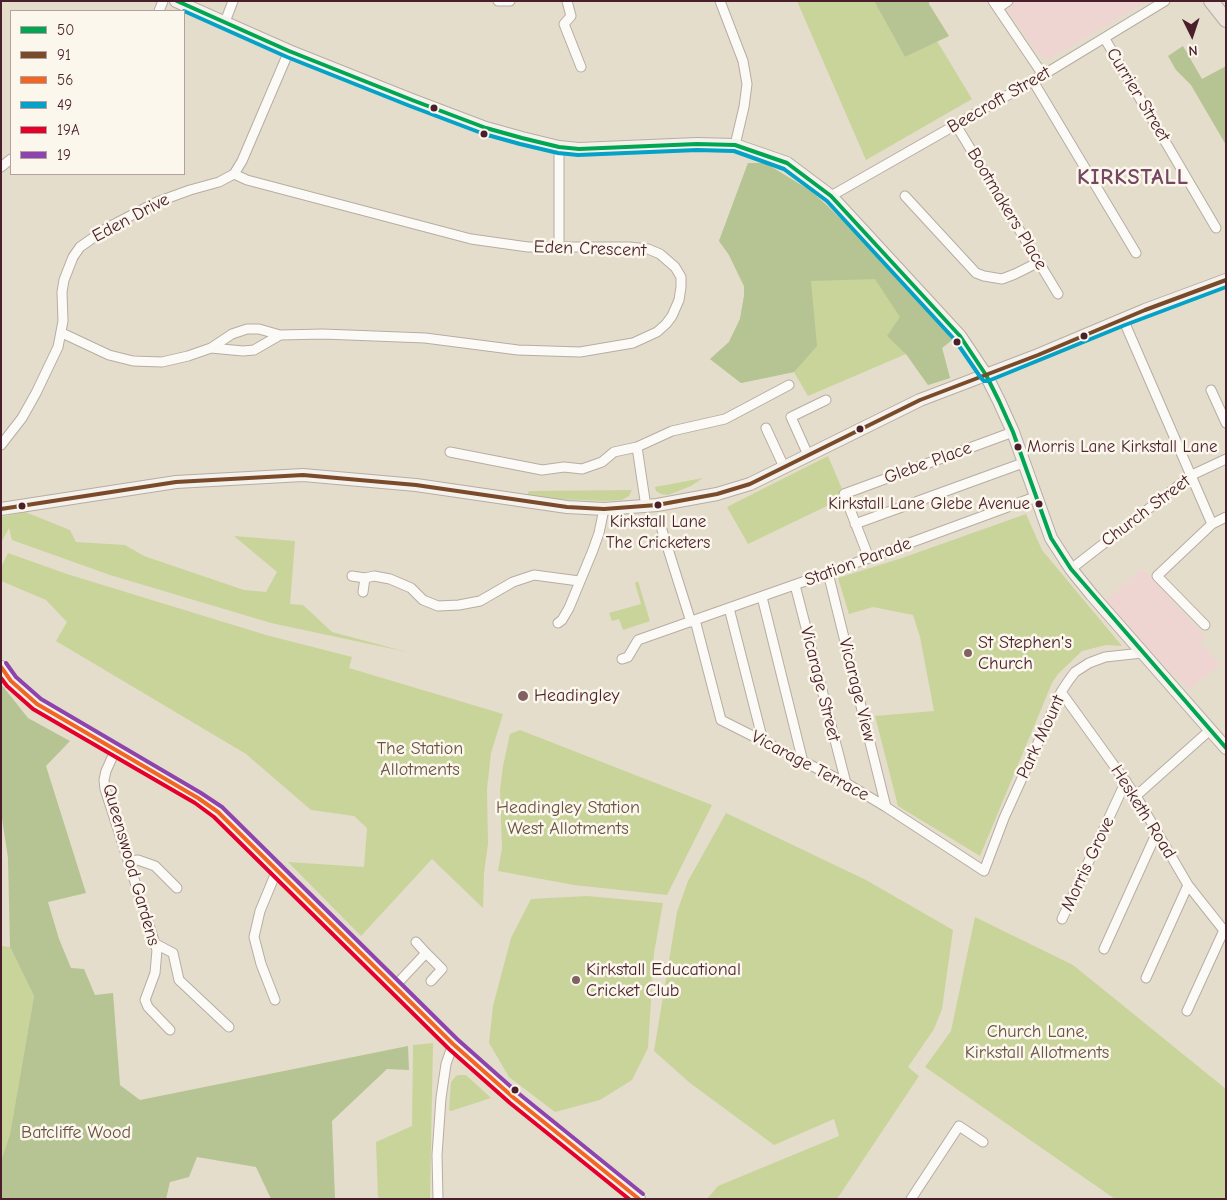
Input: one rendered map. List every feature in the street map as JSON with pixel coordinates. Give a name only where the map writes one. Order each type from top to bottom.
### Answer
[{"type":"main road","points":[[1211,1],[1226,20]]},
{"type":"street","points":[[176,1],[289,51],[450,115],[504,133],[559,147],[587,149],[697,144],[735,145],[787,163],[831,196],[960,336],[986,375],[1012,432],[1051,538],[1092,595],[1226,748]]},
{"type":"street","points":[[225,22],[233,1]]},
{"type":"street","points":[[498,1],[510,1]]},
{"type":"street","points":[[567,1],[571,16],[564,24],[581,67]]},
{"type":"street","points":[[720,1],[743,61],[747,84],[735,145]]},
{"type":"street","points":[[1008,1],[996,5],[1043,75]]},
{"type":"street","name":"Beecroft Street","points":[[831,196],[1033,81],[1166,1]]},
{"type":"street","name":"Currier Street","points":[[1105,39],[1216,228]]},
{"type":"street","points":[[234,174],[242,161],[289,51]]},
{"type":"street","points":[[1033,81],[1136,253]]},
{"type":"street","name":"Bootmakers Place","points":[[956,125],[1058,294]]},
{"type":"street","points":[[558,248],[559,147]]},
{"type":"street","name":"Eden Crescent","points":[[62,333],[109,355],[133,361],[162,362],[188,356],[211,348],[232,334],[247,329],[259,329],[280,335],[323,334],[424,338],[518,350],[580,352],[633,343],[657,332],[672,316],[679,300],[681,277],[675,267],[660,254],[648,249],[629,247],[528,247],[471,239],[247,180],[234,174]]},
{"type":"street","name":"Eden Drive","points":[[1,445],[22,418],[58,346],[62,333],[62,292],[64,280],[73,257],[80,247],[107,228],[157,202],[219,182],[234,174]]},
{"type":"street","points":[[905,196],[976,273],[1002,278],[1039,262]]},
{"type":"street","points":[[1,509],[176,482],[303,475],[416,486],[567,507],[604,509],[646,507],[750,484],[920,400],[986,375],[1123,318],[1226,280]]},
{"type":"street","points":[[1123,318],[1212,524]]},
{"type":"street","name":"Eden Crescent","points":[[211,348],[243,351],[254,350],[280,335]]},
{"type":"street","points":[[450,452],[542,470],[564,468],[582,470],[602,462],[614,452],[637,447],[672,431],[725,419],[789,385]]},
{"type":"street","points":[[1211,390],[1226,423]]},
{"type":"street","points":[[808,455],[791,417],[826,400]]},
{"type":"street","points":[[766,428],[784,467]]},
{"type":"street","name":"Glebe Place","points":[[855,524],[844,494],[1012,432]]},
{"type":"street","points":[[637,447],[646,507]]},
{"type":"street","name":"Church Street","points":[[1071,568],[1192,475],[1226,459]]},
{"type":"street","points":[[870,558],[855,524],[1023,463]]},
{"type":"street","name":"Station Parade","points":[[622,660],[628,657],[638,640],[828,574],[1035,497]]},
{"type":"street","points":[[558,623],[569,608],[599,533],[604,509]]},
{"type":"street","points":[[1205,625],[1157,576],[1212,524],[1226,517]]},
{"type":"street","name":"Vicarage Terrace","points":[[662,530],[693,621],[721,720],[846,783],[984,870]]},
{"type":"street","name":"Vicarage View","points":[[828,574],[886,807]]},
{"type":"street","points":[[352,576],[364,578],[374,576],[390,579],[411,588],[423,600],[438,606],[460,605],[480,601],[513,582],[534,575],[579,581]]},
{"type":"street","points":[[363,592],[364,578]]},
{"type":"street","name":"Vicarage Street","points":[[795,585],[846,783]]},
{"type":"street","points":[[762,597],[803,762]]},
{"type":"street","points":[[729,608],[763,741]]},
{"type":"street","name":"Park Mount","points":[[984,870],[1004,818],[1061,692],[1075,672],[1089,663],[1105,657],[1142,653]]},
{"type":"street","points":[[1,667],[11,680],[37,704],[198,798],[218,812],[453,1044],[514,1098],[640,1199]]},
{"type":"street","name":"Hesketh Road","points":[[1061,692],[1136,796],[1188,885],[1225,931]]},
{"type":"street","points":[[1136,796],[1210,730]]},
{"type":"street","name":"Queenswood Gardens","points":[[115,751],[106,771],[105,789],[157,950],[155,972],[145,1000],[148,1007],[170,1030]]},
{"type":"street","name":"Morris Grove","points":[[1062,919],[1126,781]]},
{"type":"street","points":[[1104,949],[1157,832]]},
{"type":"street","points":[[128,862],[138,860],[155,866],[177,888]]},
{"type":"street","points":[[275,1000],[256,950],[254,938],[260,911],[277,870]]},
{"type":"street","points":[[1146,978],[1188,885]]},
{"type":"street","points":[[1187,1011],[1225,931]]},
{"type":"street","points":[[416,942],[442,969],[431,981]]},
{"type":"street","points":[[154,943],[173,953],[179,980],[229,1027]]},
{"type":"street","points":[[395,986],[426,953]]},
{"type":"street","points":[[438,1199],[437,1155],[441,1098],[446,1064],[453,1044]]},
{"type":"street","points":[[911,1199],[959,1126],[983,1142]]},
{"type":"shaded area","points":[[1001,1],[1148,1],[1050,58],[1043,58],[1038,54]]},
{"type":"shaded area","points":[[1142,568],[1203,634],[1204,638],[1200,642],[1220,664],[1189,690],[1103,603]]},
{"type":"green space","points":[[797,1],[874,1],[905,57],[937,41],[972,99],[866,160]]},
{"type":"green space","points":[[874,1],[929,1],[949,36],[905,57]]},
{"type":"green space","points":[[1183,46],[1202,79],[1226,66],[1226,145],[1191,85],[1176,70],[1168,56]]},
{"type":"green space","points":[[748,163],[765,163],[811,191],[828,206],[952,340],[942,348],[950,378],[928,385],[906,354],[808,396],[794,372],[741,383],[710,359],[729,342],[740,319],[744,286],[729,255],[719,241]]},
{"type":"green space","points":[[748,163],[765,163],[811,191],[868,244],[923,303],[952,340],[942,348],[950,378],[928,385],[906,354],[887,336],[900,317],[875,279],[811,281],[817,346],[794,372],[741,383],[710,359],[729,342],[740,319],[744,286],[729,255],[719,241]]},
{"type":"green space","points":[[828,456],[842,489],[831,504],[748,544],[727,507]]},
{"type":"green space","points":[[703,478],[691,486],[668,495],[656,491],[655,487]]},
{"type":"green space","points":[[632,490],[629,496],[622,500],[604,501],[556,499],[527,495],[529,491]]},
{"type":"green space","points":[[25,512],[70,530],[76,542],[125,545],[144,556],[244,590],[266,592],[277,572],[234,536],[295,541],[290,604],[303,605],[332,632],[407,652],[271,623],[110,575],[12,540],[9,528],[1,543],[1,517]]},
{"type":"green space","points":[[1026,514],[1042,550],[1122,646],[1106,645],[1082,651],[1058,674],[1052,683],[980,856],[898,806],[875,716],[934,711],[920,637],[913,615],[873,607],[849,614],[838,578],[902,558]]},
{"type":"green space","name":"The Station Allotments","points":[[8,553],[67,574],[266,635],[352,657],[349,668],[503,714],[491,753],[487,789],[488,844],[484,873],[483,908],[432,859],[361,936],[288,862],[364,867],[367,828],[354,816],[311,810],[246,754],[56,641],[67,622],[46,600],[1,581],[1,564]]},
{"type":"green space","points":[[638,581],[650,621],[623,630],[619,619],[612,621],[609,613],[641,604],[635,583]]},
{"type":"green space","name":"Batcliffe Wood","points":[[1,684],[28,718],[70,741],[46,766],[86,893],[48,902],[59,939],[71,968],[84,969],[95,995],[113,993],[120,1085],[140,1100],[408,1046],[409,1070],[387,1069],[332,1121],[335,1199],[271,1199],[256,1167],[197,1157],[189,1177],[170,1182],[166,1199],[1,1199],[1,1161],[10,1134],[34,996],[10,947],[8,858],[1,812]]},
{"type":"green space","name":"Headingley Station West Allotments","points":[[520,730],[712,805],[667,895],[574,885],[498,871],[502,848],[500,790],[503,766],[510,734]]},
{"type":"green space","points":[[726,813],[866,880],[953,930],[942,1009],[934,1029],[908,1067],[919,1076],[837,1199],[707,1199],[718,1186],[839,1136],[834,1119],[774,1145],[690,1083],[654,1051],[677,912],[688,881]]},
{"type":"green space","name":"Kirkstall Educational Cricket Club","points":[[587,896],[663,903],[654,953],[648,1048],[632,1080],[600,1100],[555,1112],[509,1077],[489,1043],[493,1006],[511,938],[531,899]]},
{"type":"green space","name":"Church Lane, Kirkstall Allotments","points":[[975,917],[1073,965],[1226,1089],[1226,1199],[1115,1199],[925,1067],[951,1031]]},
{"type":"green space","points":[[1,946],[10,947],[34,996],[10,1134],[1,1161]]},
{"type":"green space","points":[[433,1043],[430,1199],[381,1199],[378,1197],[376,1142],[412,1126],[413,1045]]},
{"type":"green space","points":[[459,1075],[466,1075],[491,1098],[451,1111],[449,1110],[451,1082]]},
{"type":"transit line","name":"50","points":[[177,1],[289,51],[412,100],[486,128],[522,138],[559,147],[579,149],[697,144],[735,145],[787,163],[831,196],[960,336],[986,375],[999,401],[1013,432],[1051,538],[1071,569],[1226,748]]},
{"type":"transit line","name":"49","points":[[185,11],[287,57],[410,106],[484,134],[520,144],[558,153],[578,155],[697,150],[734,151],[784,169],[827,201],[955,340],[984,381],[1226,287]]},
{"type":"transit line","name":"91","points":[[1,509],[176,482],[303,475],[416,485],[567,507],[604,509],[657,505],[717,494],[750,484],[920,400],[1038,355],[1145,310],[1226,280]]},
{"type":"transit line","name":"19","points":[[6,663],[16,677],[41,699],[222,807],[457,1039],[518,1093],[643,1194]]},
{"type":"transit line","name":"56","points":[[1,667],[11,681],[37,704],[198,798],[218,812],[453,1044],[514,1098],[639,1199]]},
{"type":"transit line","name":"19A","points":[[1,678],[7,686],[33,709],[195,803],[214,817],[449,1049],[510,1103],[629,1199]]},
{"type":"place","name":"Morris Lane Kirkstall Lane","points":[[1018,447]]},
{"type":"place","name":"Kirkstall Lane Glebe Avenue","points":[[1039,504]]},
{"type":"place","name":"Kirkstall Lane The Cricketers","points":[[658,505]]},
{"type":"place","name":"St Stephen's Church","points":[[968,653]]},
{"type":"place","name":"Headingley","points":[[523,696]]},
{"type":"place","name":"Kirkstall Educational Cricket Club","points":[[576,980]]},
{"type":"district","name":"KIRKSTALL","points":[[1133,178]]}]
